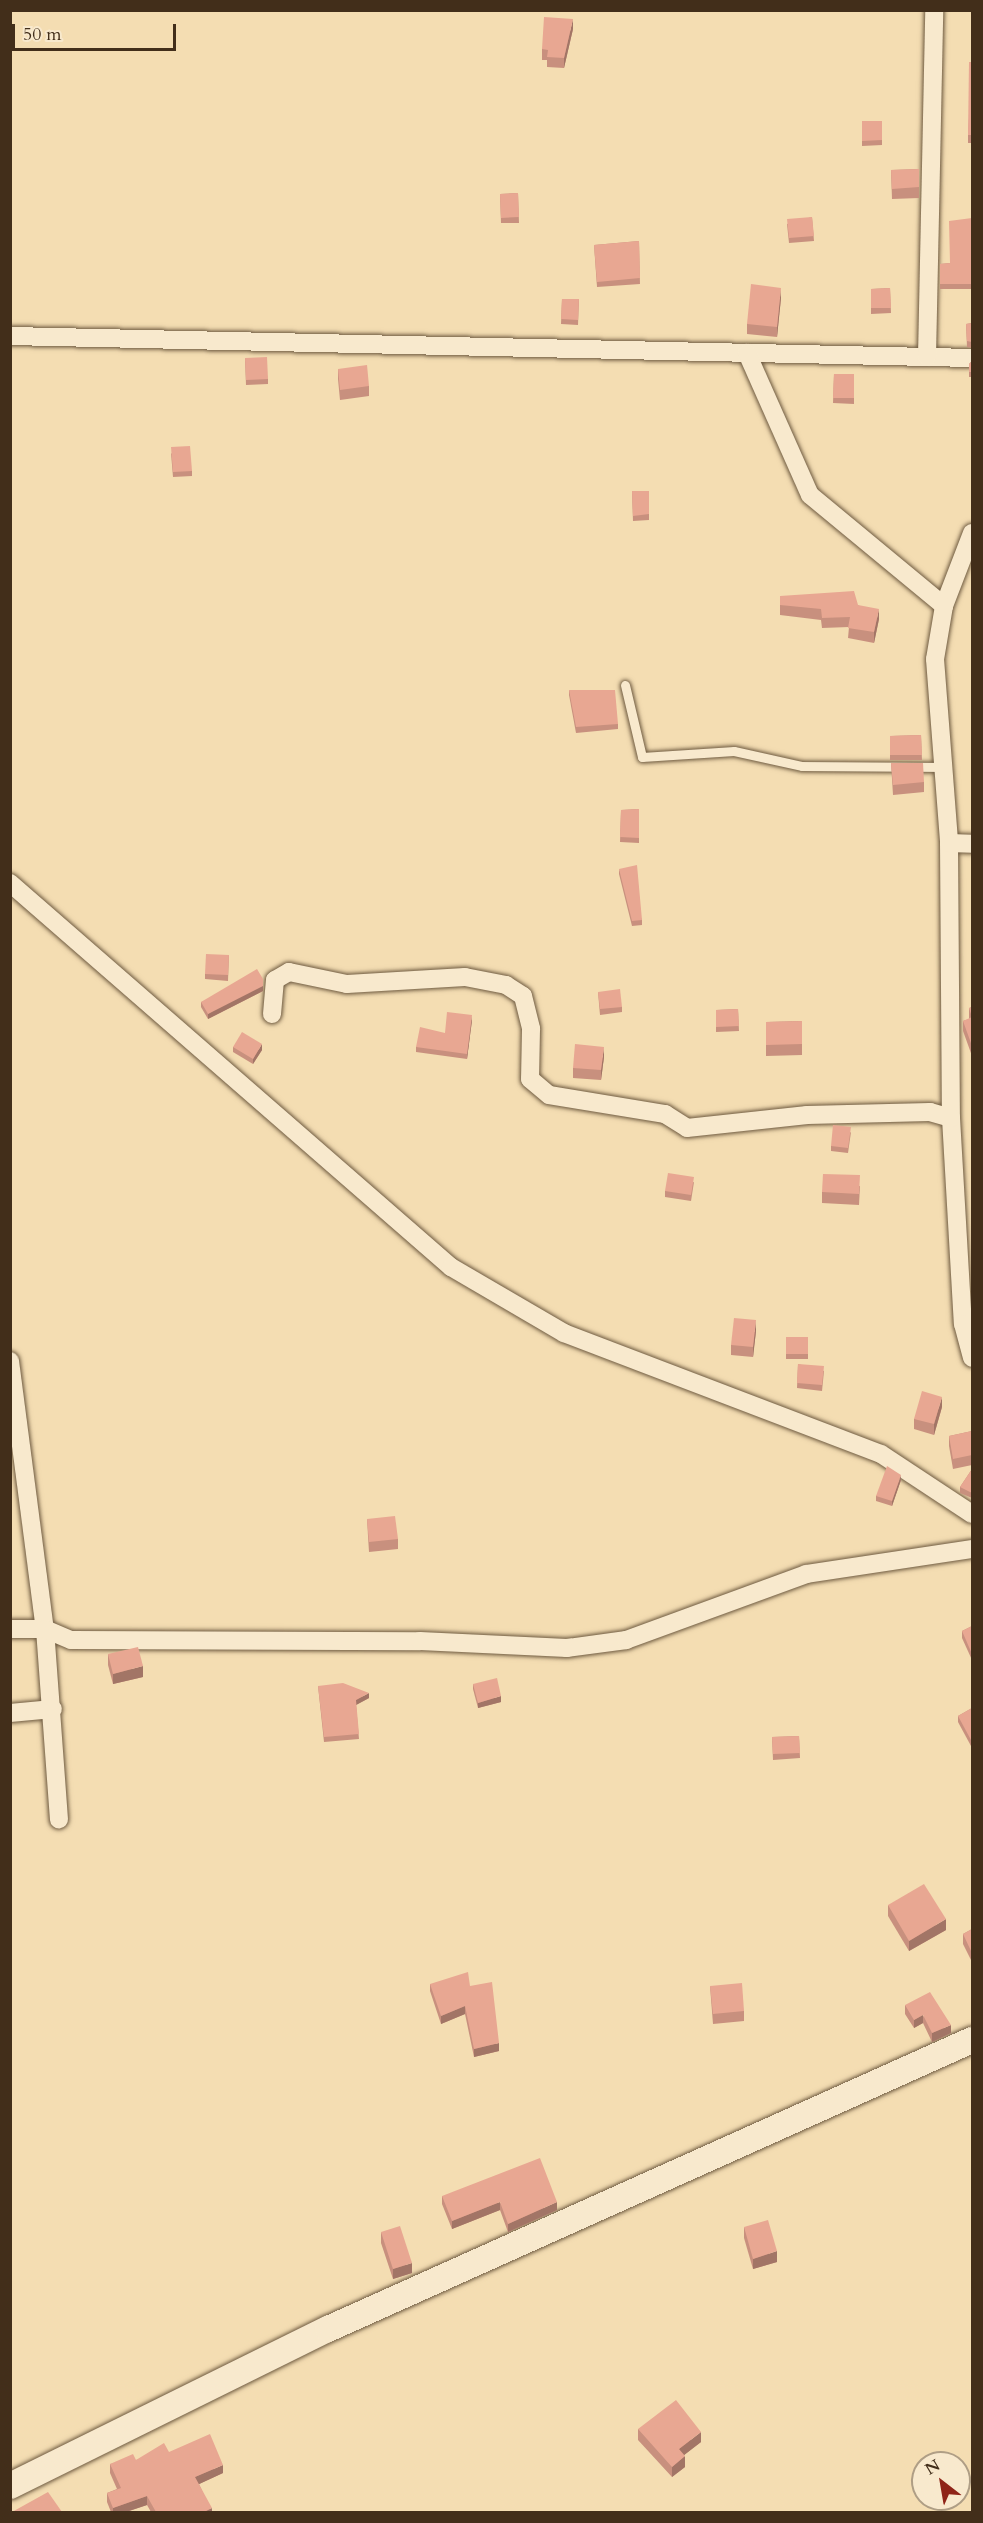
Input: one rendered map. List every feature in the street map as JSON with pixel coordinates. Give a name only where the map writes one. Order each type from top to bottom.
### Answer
[{"type":"main road","points":[[10,2486],[328,2329],[972,2040]]},
{"type":"street","points":[[927,357],[934,10]]},
{"type":"street","points":[[10,336],[972,358]]},
{"type":"street","points":[[747,353],[810,495],[944,606]]},
{"type":"street","points":[[972,532],[944,606],[935,659],[949,843],[951,1118],[963,1324],[972,1358]]},
{"type":"street","points":[[949,843],[972,844]]},
{"type":"street","points":[[10,883],[451,1267],[564,1333],[880,1454],[972,1514]]},
{"type":"street","points":[[272,1014],[275,980],[289,972],[347,984],[465,977],[506,984],[523,996],[531,1029],[530,1079],[549,1095],[665,1114],[687,1128],[807,1115],[930,1112],[951,1118]]},
{"type":"street","points":[[10,1361],[45,1629],[53,1709],[59,1819]]},
{"type":"street","points":[[10,1629],[45,1629],[71,1640],[567,1648],[626,1640],[806,1574],[972,1549]]},
{"type":"street","points":[[10,1713],[53,1709]]},
{"type":"lane","points":[[625,685],[642,757],[734,752],[802,766],[944,767]]},
{"type":"building","points":[[544,17],[573,19],[564,58],[547,57],[548,50],[542,49]]},
{"type":"building","points":[[969,62],[972,62],[972,135],[968,135]]},
{"type":"building","points":[[862,121],[882,121],[882,140],[862,141]]},
{"type":"building","points":[[919,169],[919,187],[892,189],[891,170]]},
{"type":"building","points":[[518,193],[519,217],[501,218],[500,194]]},
{"type":"building","points":[[812,217],[814,236],[789,238],[787,219]]},
{"type":"building","points":[[972,218],[972,284],[940,284],[940,264],[950,263],[949,221]]},
{"type":"building","points":[[639,241],[640,278],[597,282],[594,245]]},
{"type":"building","points":[[751,284],[781,288],[777,327],[747,324]]},
{"type":"building","points":[[890,288],[891,308],[871,308],[871,289]]},
{"type":"building","points":[[562,299],[579,299],[578,320],[561,319]]},
{"type":"building","points":[[972,323],[972,342],[967,341],[966,324]]},
{"type":"building","points":[[267,357],[268,379],[246,380],[245,358]]},
{"type":"building","points":[[972,361],[972,372],[969,372],[969,364]]},
{"type":"building","points":[[367,365],[369,386],[340,390],[338,369]]},
{"type":"building","points":[[834,374],[854,374],[854,398],[833,398]]},
{"type":"building","points":[[190,446],[192,471],[173,472],[171,447]]},
{"type":"building","points":[[632,491],[649,491],[649,514],[633,516]]},
{"type":"building","points":[[854,591],[858,605],[879,609],[874,632],[848,628],[850,617],[822,618],[821,609],[780,605],[780,596]]},
{"type":"building","points":[[569,690],[615,690],[618,724],[576,727]]},
{"type":"building","points":[[921,735],[922,755],[890,755],[890,736]]},
{"type":"building","points":[[891,763],[923,763],[924,782],[893,785]]},
{"type":"building","points":[[639,809],[639,838],[620,837],[621,810]]},
{"type":"building","points":[[637,865],[642,920],[632,921],[619,869]]},
{"type":"building","points":[[206,954],[229,955],[228,975],[205,974]]},
{"type":"building","points":[[257,969],[263,979],[263,986],[208,1014],[201,1002]]},
{"type":"building","points":[[620,989],[622,1007],[600,1009],[598,992]]},
{"type":"building","points":[[738,1009],[739,1026],[716,1027],[716,1010]]},
{"type":"building","points":[[447,1012],[472,1015],[467,1054],[416,1047],[420,1027],[445,1033]]},
{"type":"building","points":[[972,1017],[972,1046],[963,1021]]},
{"type":"building","points":[[802,1021],[802,1044],[766,1045],[766,1022]]},
{"type":"building","points":[[242,1032],[262,1044],[253,1059],[233,1047]]},
{"type":"building","points":[[575,1044],[604,1047],[601,1070],[573,1068]]},
{"type":"building","points":[[833,1125],[851,1127],[848,1148],[831,1146]]},
{"type":"building","points":[[668,1173],[694,1177],[691,1195],[665,1191]]},
{"type":"building","points":[[823,1174],[860,1175],[859,1194],[822,1192]]},
{"type":"building","points":[[734,1318],[756,1320],[753,1347],[731,1345]]},
{"type":"building","points":[[786,1337],[808,1337],[808,1354],[786,1354]]},
{"type":"building","points":[[798,1364],[824,1366],[822,1385],[797,1383]]},
{"type":"building","points":[[922,1391],[942,1397],[934,1424],[914,1419]]},
{"type":"building","points":[[972,1431],[972,1455],[953,1459],[949,1436]]},
{"type":"building","points":[[887,1466],[901,1475],[892,1501],[876,1496]]},
{"type":"building","points":[[972,1469],[972,1493],[960,1487]]},
{"type":"building","points":[[395,1516],[398,1539],[369,1542],[367,1519]]},
{"type":"building","points":[[972,1626],[972,1654],[962,1631]]},
{"type":"building","points":[[138,1647],[143,1666],[113,1674],[108,1654]]},
{"type":"building","points":[[497,1678],[501,1696],[478,1703],[473,1684]]},
{"type":"building","points":[[343,1683],[369,1693],[356,1700],[359,1734],[324,1737],[318,1686]]},
{"type":"building","points":[[972,1708],[972,1739],[971,1740],[958,1716]]},
{"type":"building","points":[[799,1736],[800,1753],[773,1754],[772,1737]]},
{"type":"building","points":[[924,1884],[946,1919],[909,1941],[888,1905]]},
{"type":"building","points":[[972,1929],[972,1953],[963,1934]]},
{"type":"building","points":[[468,1972],[470,1986],[492,1982],[499,2043],[474,2049],[465,2006],[441,2016],[430,1984]]},
{"type":"building","points":[[742,1983],[744,2011],[713,2014],[710,1986]]},
{"type":"building","points":[[930,1992],[951,2025],[932,2033],[923,2015],[914,2020],[905,2005]]},
{"type":"building","points":[[540,2158],[557,2202],[508,2224],[500,2202],[452,2221],[442,2196]]},
{"type":"building","points":[[768,2220],[777,2251],[753,2259],[744,2227]]},
{"type":"building","points":[[400,2226],[412,2263],[393,2269],[381,2232]]},
{"type":"building","points":[[676,2400],[701,2432],[679,2449],[685,2456],[672,2467],[638,2429]]},
{"type":"building","points":[[210,2434],[223,2465],[195,2477],[212,2508],[204,2512],[156,2512],[147,2496],[113,2508],[107,2493],[121,2488],[110,2464],[133,2454],[136,2460],[164,2443],[169,2452]]},
{"type":"building","points":[[48,2492],[62,2512],[12,2512]]}]
